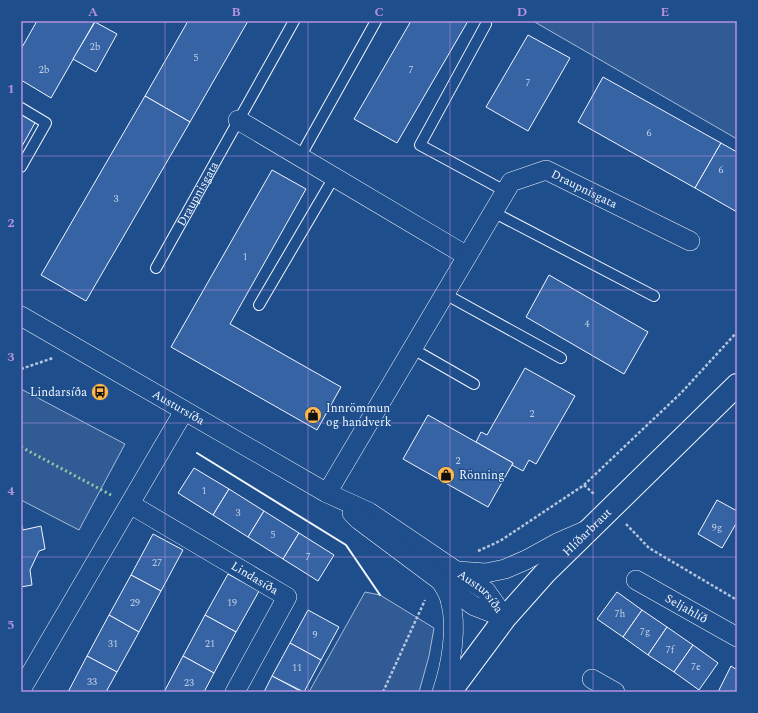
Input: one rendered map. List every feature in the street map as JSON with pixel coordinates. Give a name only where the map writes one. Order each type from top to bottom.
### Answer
[{"type":"main road","name":"Hlíðarbraut","points":[[450,692],[505,618],[545,573],[737,385]]},
{"type":"street","points":[[238,120],[467,256]]},
{"type":"street","name":"Draupnisgata","points":[[332,496],[413,349],[511,182],[546,170],[690,241]]},
{"type":"street","name":"Austursíða","points":[[21,316],[332,496],[359,520],[448,576],[486,591],[505,618]]},
{"type":"street","points":[[27,689],[130,504],[184,411]]},
{"type":"street","name":"Lindasíða","points":[[130,504],[287,597],[235,692]]},
{"type":"street","points":[[442,692],[454,633],[454,614],[450,598],[448,576],[486,573],[505,569],[591,528]]},
{"type":"street","name":"Seljahlíð","points":[[636,580],[737,637]]},
{"type":"street","points":[[592,679],[615,692]]},
{"type":"lane","name":"Draupnisgata","points":[[156,268],[294,21]]},
{"type":"lane","points":[[300,157],[376,21]]},
{"type":"lane","points":[[486,24],[420,146],[505,191]]},
{"type":"lane","points":[[21,108],[46,123],[21,168]]},
{"type":"lane","points":[[259,305],[334,177]]},
{"type":"lane","points":[[493,212],[654,296]]},
{"type":"lane","points":[[445,294],[561,358]]},
{"type":"lane","points":[[413,349],[474,384]]},
{"type":"path","points":[[472,554],[500,541],[584,485],[682,392],[737,332]]},
{"type":"path","points":[[21,369],[79,350]]},
{"type":"path","points":[[623,521],[649,548],[737,600]]},
{"type":"path","points":[[384,692],[425,600]]},
{"type":"shaded area","points":[[533,21],[734,21],[737,23],[737,139]]},
{"type":"shaded area","points":[[21,389],[125,444],[79,530],[21,500]]},
{"type":"shaded area","points":[[365,592],[380,595],[434,628],[429,656],[419,692],[309,692]]},
{"type":"building","points":[[37,21],[95,21],[51,98],[21,80],[21,49]]},
{"type":"building","points":[[188,21],[248,21],[190,122],[145,96]]},
{"type":"building","points":[[411,21],[468,21],[397,143],[354,119]]},
{"type":"building","points":[[95,22],[117,34],[96,72],[73,59]]},
{"type":"building","points":[[528,35],[570,58],[528,131],[486,107]]},
{"type":"building","points":[[603,77],[721,143],[695,188],[578,122]]},
{"type":"building","points":[[145,96],[190,122],[86,301],[41,275]]},
{"type":"building","points":[[21,113],[36,121],[21,148]]},
{"type":"building","points":[[721,143],[737,152],[737,212],[695,188]]},
{"type":"building","points":[[272,170],[306,189],[230,324],[341,387],[317,430],[171,347]]},
{"type":"building","points":[[549,275],[648,332],[624,374],[526,317]]},
{"type":"building","points":[[525,368],[575,396],[536,464],[529,460],[523,471],[512,465],[513,463],[476,442],[481,432],[487,435]]},
{"type":"building","points":[[428,415],[513,463],[488,507],[403,459]]},
{"type":"building","points":[[194,468],[229,489],[213,515],[178,493]]},
{"type":"building","points":[[229,489],[264,511],[248,537],[213,515]]},
{"type":"building","points":[[717,500],[737,511],[737,522],[722,548],[698,534]]},
{"type":"building","points":[[264,511],[299,533],[283,559],[248,537]]},
{"type":"building","points":[[21,522],[23,530],[41,526],[45,549],[39,551],[30,570],[32,585],[21,587]]},
{"type":"building","points":[[299,533],[334,555],[318,581],[283,559]]},
{"type":"building","points":[[153,534],[183,550],[161,591],[131,575]]},
{"type":"building","points":[[228,574],[259,591],[236,632],[205,615]]},
{"type":"building","points":[[131,575],[161,591],[139,632],[109,615]]},
{"type":"building","points":[[617,592],[642,610],[623,637],[597,619]]},
{"type":"building","points":[[308,610],[339,627],[321,660],[290,643]]},
{"type":"building","points":[[642,610],[667,627],[648,655],[623,637]]},
{"type":"building","points":[[109,615],[139,632],[117,672],[87,656]]},
{"type":"building","points":[[205,615],[236,632],[214,673],[183,656]]},
{"type":"building","points":[[667,627],[693,645],[674,672],[648,655]]},
{"type":"building","points":[[290,643],[321,660],[304,692],[272,676]]},
{"type":"building","points":[[693,645],[718,663],[699,690],[674,672]]},
{"type":"building","points":[[87,656],[117,672],[106,692],[68,692]]},
{"type":"building","points":[[183,656],[214,673],[204,692],[164,692]]},
{"type":"building","points":[[731,666],[737,670],[737,692],[718,692]]},
{"type":"building","points":[[272,676],[302,692],[264,692]]},
{"type":"hedge","points":[[21,447],[113,496]]},
{"type":"wall","points":[[197,453],[346,545],[380,595]]},
{"type":"place","name":"Lindarsíða","points":[[100,392]]},
{"type":"place","name":"Innrömmun og handverk","points":[[313,415]]},
{"type":"place","name":"Rönning","points":[[446,475]]}]
